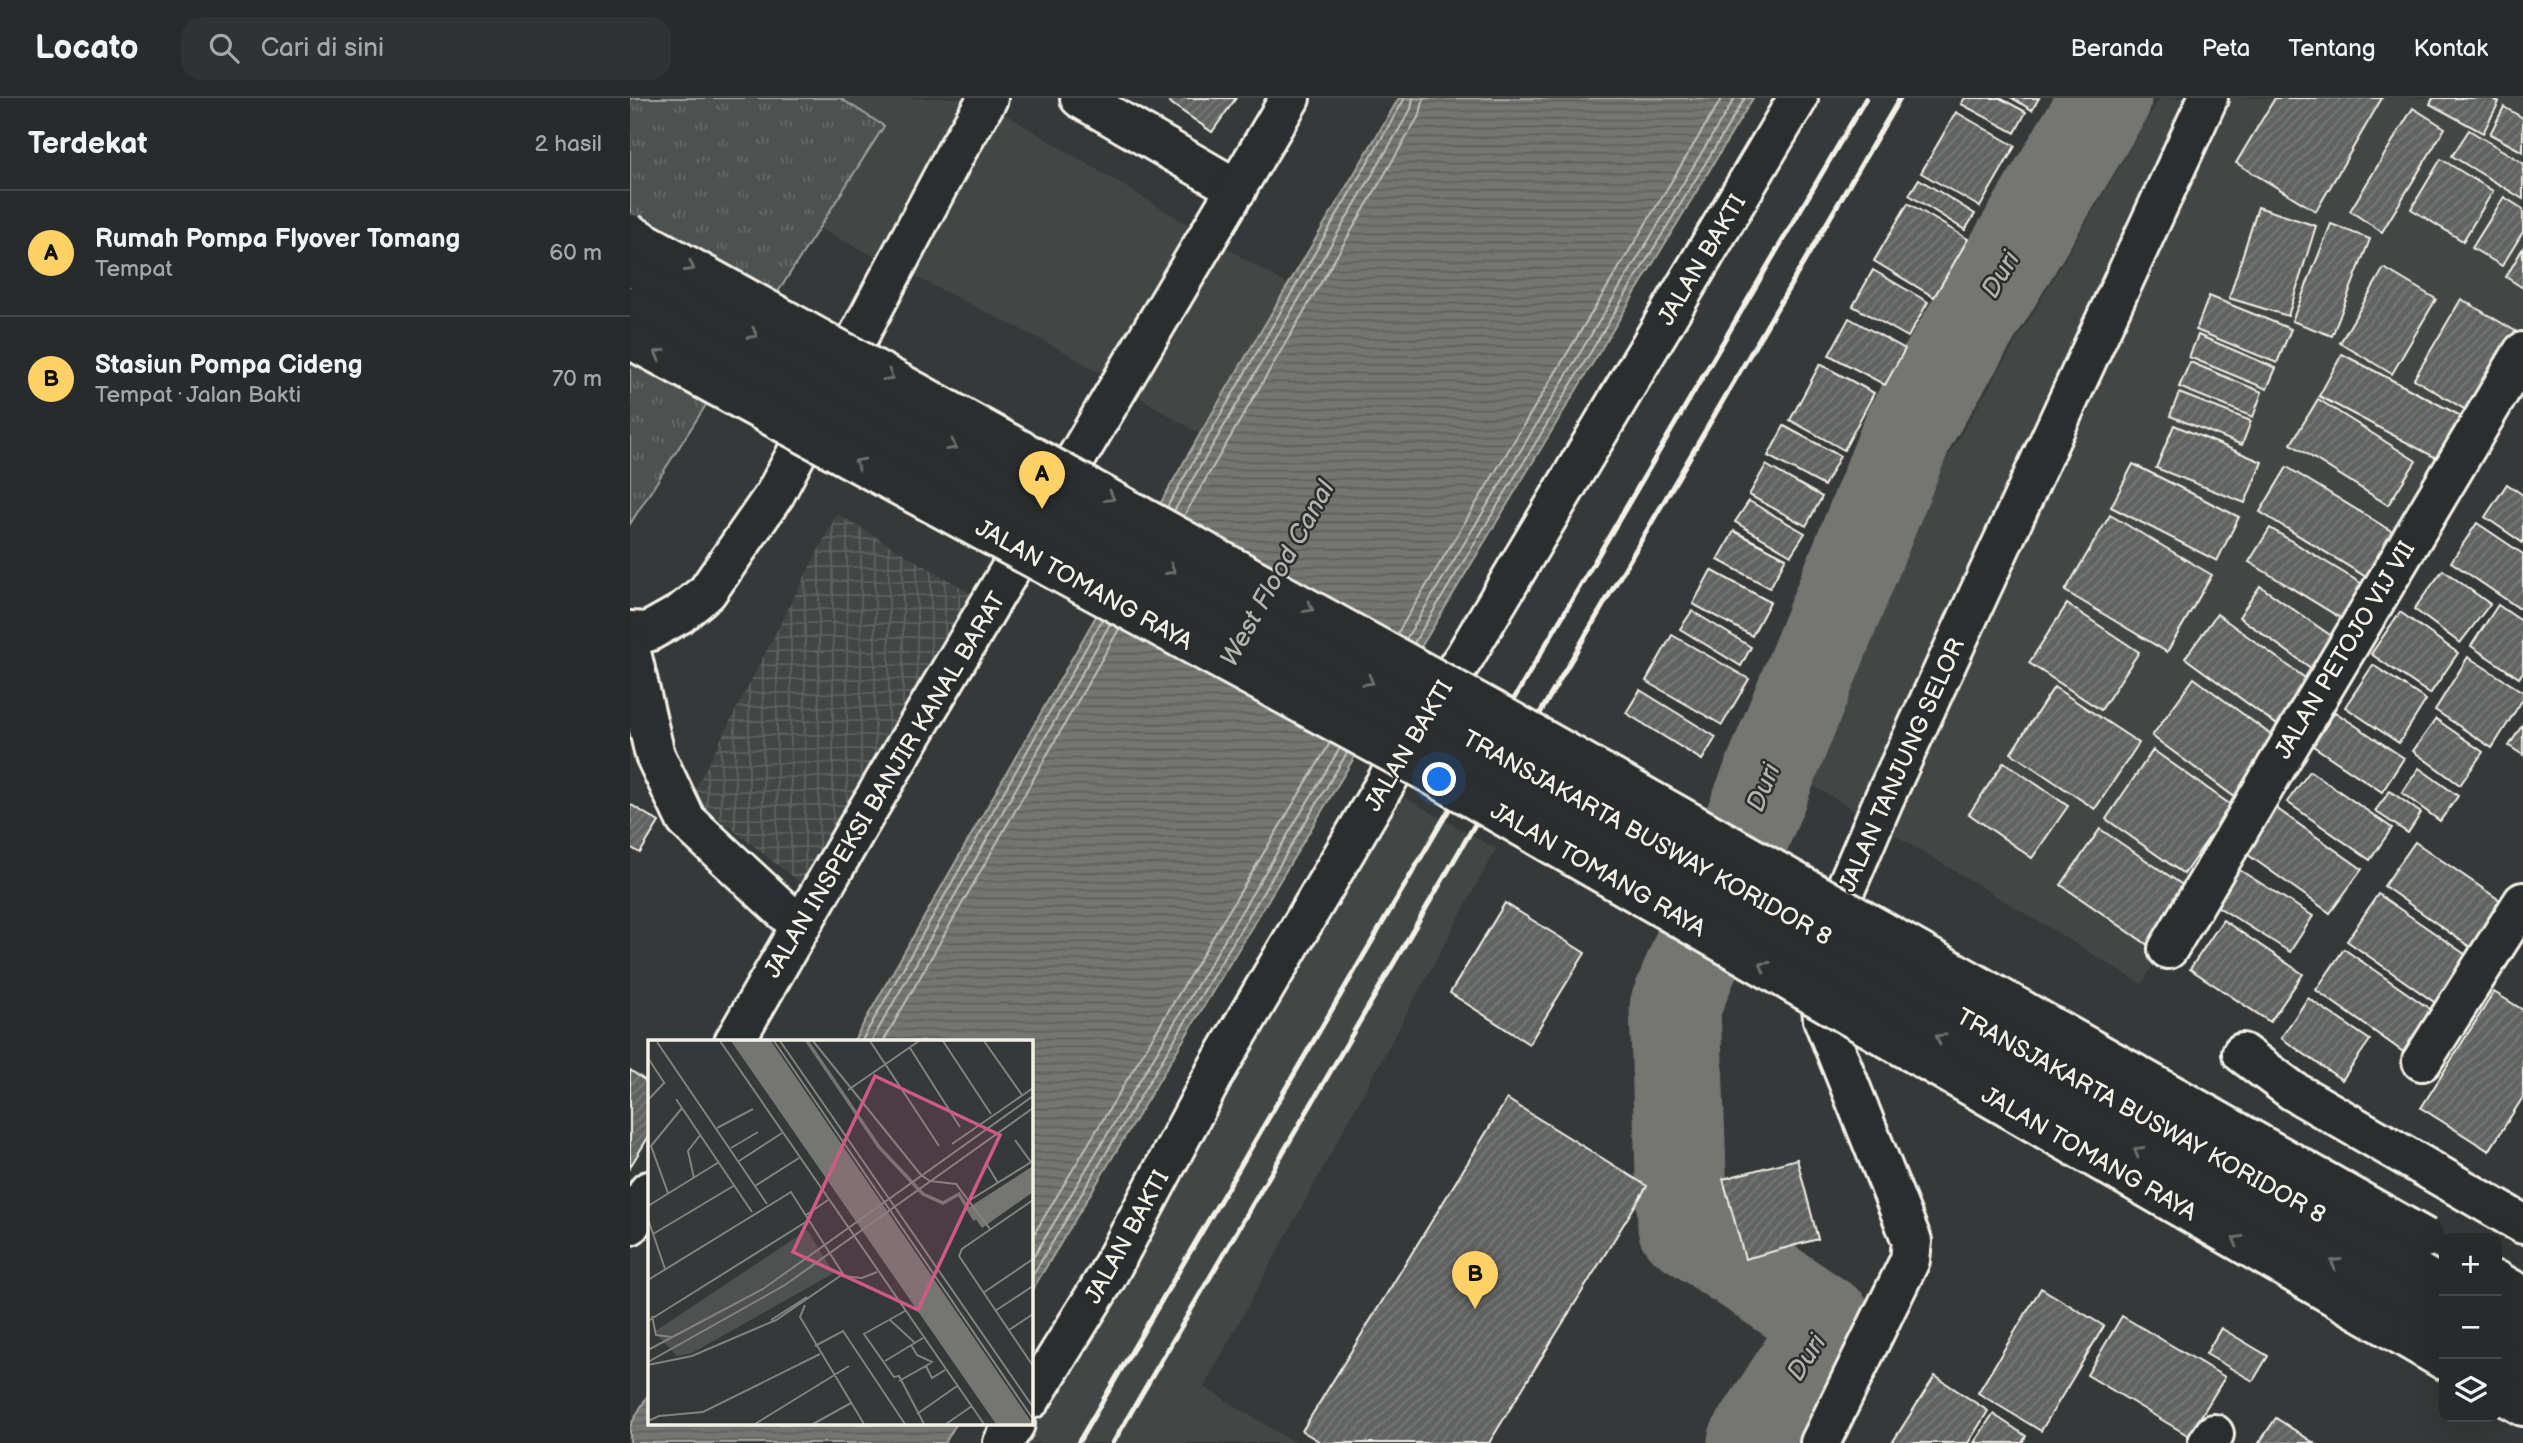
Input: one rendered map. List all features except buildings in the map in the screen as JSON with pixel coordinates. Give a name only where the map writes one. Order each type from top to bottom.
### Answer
[{"type":"street","points":[[1080,98],[1237,190]]},
{"type":"street","name":"JALAN INSPEKSI BANJIR KANAL BARAT","points":[[735,1040],[1102,413],[1209,239],[1290,98]]},
{"type":"street","name":"JALAN BAKTI","points":[[1032,1397],[1107,1278],[1217,1069],[1405,749],[1465,656],[1798,98]]},
{"type":"street","name":"JALAN TANJUNG SELOR","points":[[1820,1443],[1910,1260],[1912,1241],[1823,1019],[1819,964],[1836,911],[1884,799],[2208,98]]},
{"type":"street","points":[[630,631],[648,632],[680,614],[707,592],[775,494],[956,152],[979,101]]},
{"type":"street","points":[[630,234],[1493,711],[2410,1275],[2444,1359]]},
{"type":"street","name":"TRANSJAKARTA BUSWAY KORIDOR 8","points":[[630,265],[2410,1275],[2439,1318]]},
{"type":"street","name":"TRANSJAKARTA BUSWAY KORIDOR 8","points":[[630,306],[1460,764],[2410,1275],[2439,1286]]},
{"type":"street","name":"JALAN TOMANG RAYA","points":[[630,339],[1429,773],[2410,1275]]},
{"type":"street","name":"JALAN PETOJO VIJ VII","points":[[2168,948],[2523,352]]},
{"type":"street","points":[[630,648],[655,755],[686,820],[800,926]]},
{"type":"street","points":[[2422,1060],[2523,902]]},
{"type":"street","points":[[2242,1053],[2293,1091],[2523,1224]]},
{"type":"street","points":[[630,1225],[648,1193]]},
{"type":"street","points":[[2502,1284],[2523,1296]]},
{"type":"street","points":[[2502,1322],[2523,1335]]},
{"type":"street","points":[[2500,1359],[2523,1372]]},
{"type":"street","points":[[2502,1394],[2523,1406]]},
{"type":"street","points":[[1003,1443],[1014,1426]]},
{"type":"shaded area","points":[[630,98],[978,98],[1288,285],[1200,434],[1060,349],[718,178]]},
{"type":"shaded area","points":[[2160,98],[2523,98],[2523,328],[2142,984],[1769,759]]},
{"type":"shaded area","points":[[837,514],[979,598],[812,892],[691,797]]},
{"type":"shaded area","points":[[1395,792],[1496,849],[1204,1387],[1295,1443],[1018,1443],[1028,1426],[1032,1426],[1032,1419]]},
{"type":"green space","points":[[630,98],[840,98],[884,126],[630,524]]},
{"type":"water","name":"West Flood Canal","points":[[1399,98],[1753,98],[1032,1290],[1032,1040],[854,1040],[1200,434]]},
{"type":"water","points":[[648,1395],[648,1426],[955,1426],[945,1443],[630,1443],[630,1426]]},
{"type":"waterway","name":"Duri","points":[[1753,1443],[1829,1324],[1683,1226],[1675,1007],[1910,426],[2106,98]]},
{"type":"railway","points":[[1078,1443],[1866,98]]},
{"type":"railway","points":[[1113,1443],[1900,98]]},
{"type":"place","name":"Rumah Pompa Flyover Tomang","points":[[1042,509]]},
{"type":"place","name":"Stasiun Pompa Cideng","points":[[1475,1309]]}]
